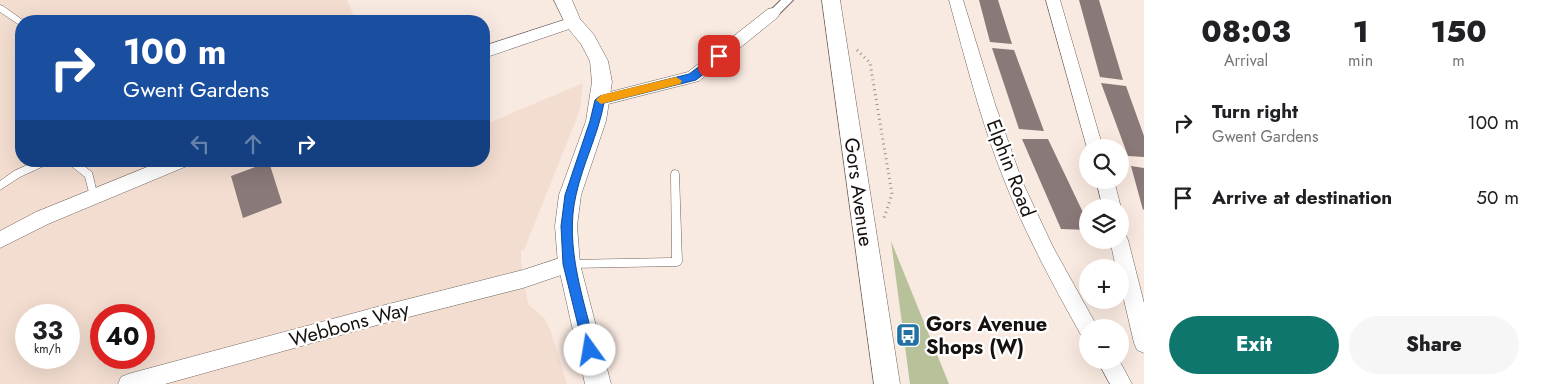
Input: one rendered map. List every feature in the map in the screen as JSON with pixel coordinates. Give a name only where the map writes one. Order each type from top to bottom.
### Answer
[{"type":"street","points":[[563,0],[573,22],[588,40],[598,61],[602,82],[596,121],[570,195],[566,226],[569,264],[598,384]]},
{"type":"street","points":[[600,100],[692,78],[788,0]]},
{"type":"street","name":"Gors Avenue","points":[[831,0],[887,384]]},
{"type":"street","name":"Elphin Road","points":[[956,0],[996,134],[1023,205],[1083,319]]},
{"type":"street","points":[[1053,0],[1092,139]]},
{"type":"street","points":[[490,50],[573,22]]},
{"type":"street","points":[[0,240],[42,218],[166,167]]},
{"type":"street","points":[[1121,249],[1144,343]]},
{"type":"street","name":"Webbons Way","points":[[128,384],[377,316],[523,279],[569,264]]},
{"type":"street","points":[[1113,369],[1122,384]]},
{"type":"lane","points":[[0,8],[15,18]]},
{"type":"lane","points":[[0,186],[17,174],[32,167]]},
{"type":"lane","points":[[79,167],[89,175],[94,197]]},
{"type":"lane","points":[[569,264],[677,262],[675,174]]},
{"type":"shaded area","points":[[0,0],[347,0],[353,15],[15,15],[15,167],[490,167],[490,122],[583,83],[580,110],[524,250],[521,251],[528,304],[545,319],[551,332],[567,384],[0,384]]},
{"type":"green space","points":[[891,241],[949,384],[910,384]]},
{"type":"building","points":[[979,0],[998,0],[1012,44],[990,42]]},
{"type":"building","points":[[1079,0],[1099,0],[1123,80],[1100,77]]},
{"type":"building","points":[[992,48],[1014,50],[1044,131],[1019,129]]},
{"type":"building","points":[[1101,83],[1126,86],[1144,136],[1144,157],[1129,156],[1129,139],[1122,139]]},
{"type":"building","points":[[1022,139],[1048,139],[1079,204],[1079,230],[1061,229]]},
{"type":"building","points":[[1131,166],[1144,168],[1143,210]]},
{"type":"building","points":[[255,167],[271,167],[282,203],[243,218],[231,176]]},
{"type":"slow traffic","points":[[601,100],[676,81]]},
{"type":"place","name":"Gors Avenue Shops (W)","points":[[908,335]]},
{"type":"route","points":[[590,350],[569,264],[566,226],[570,195],[596,121],[600,100],[692,78],[719,56]]}]
